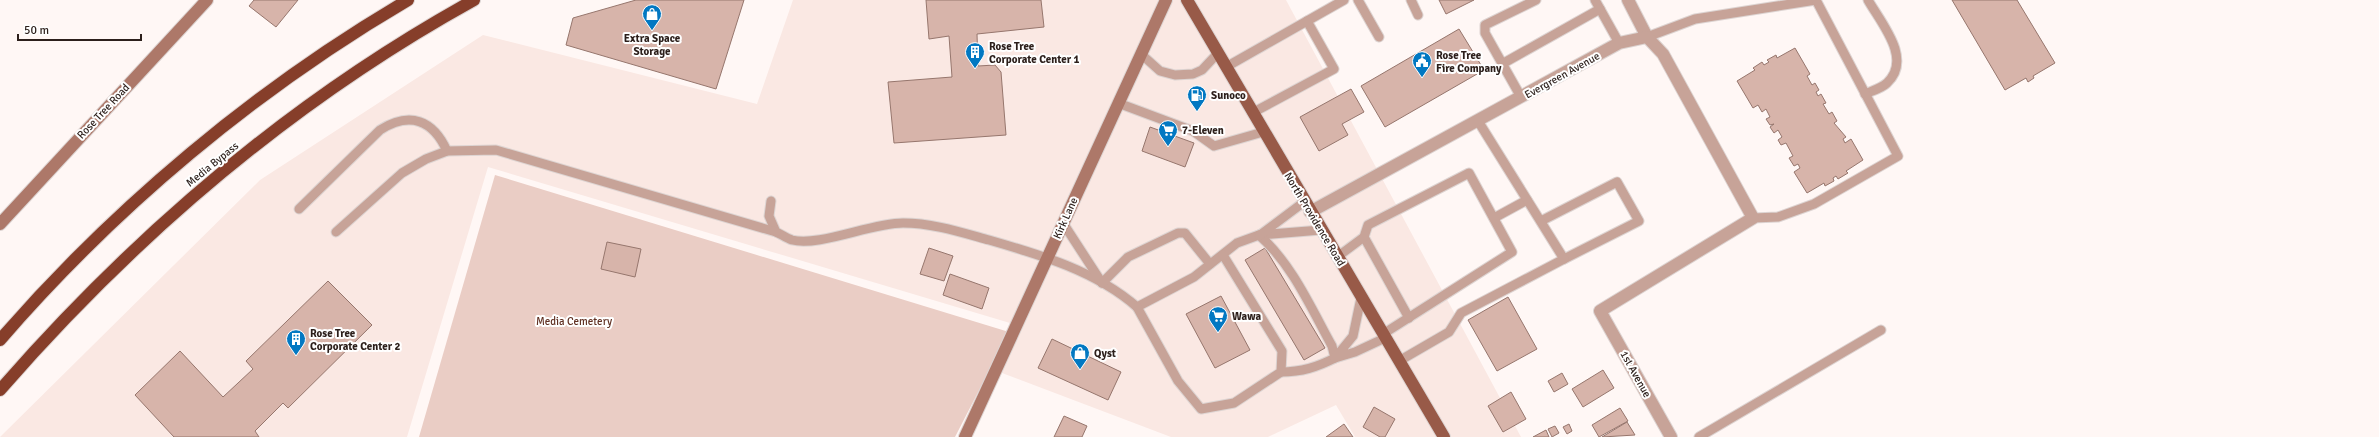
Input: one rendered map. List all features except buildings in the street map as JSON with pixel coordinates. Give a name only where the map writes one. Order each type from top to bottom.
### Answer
[{"type":"highway","points":[[336,45],[398,0]]},
{"type":"highway","name":"Media Bypass","points":[[0,340],[55,280],[142,196],[237,118],[336,45],[408,0]]},
{"type":"highway","name":"Media Bypass","points":[[0,390],[78,303],[164,220],[211,180],[355,72],[474,0]]},
{"type":"highway","points":[[457,10],[481,0]]},
{"type":"main road","name":"North Providence Road","points":[[1187,0],[1307,207],[1444,437]]},
{"type":"street","name":"Rose Tree Road","points":[[0,224],[207,0]]},
{"type":"street","name":"Kirk Lane","points":[[965,437],[1166,0]]},
{"type":"street","points":[[1628,0],[1647,37],[1663,54],[1753,218]]},
{"type":"street","name":"Evergreen Avenue","points":[[1307,207],[1478,121],[1619,43],[1647,37]]},
{"type":"street","name":"1st Avenue","points":[[1671,437],[1600,311],[1753,218]]},
{"type":"lane","points":[[1226,67],[1344,0]]},
{"type":"lane","points":[[1358,0],[1379,37]]},
{"type":"lane","points":[[1410,0],[1418,15]]},
{"type":"lane","points":[[1521,97],[1485,33],[1485,25],[1536,0]]},
{"type":"lane","points":[[1595,0],[1619,43]]},
{"type":"lane","points":[[1647,37],[1695,19],[1816,0],[1898,156],[1814,204],[1778,217],[1753,218]]},
{"type":"lane","points":[[1865,94],[1886,84],[1898,68],[1895,48],[1868,0]]},
{"type":"lane","points":[[1502,64],[1600,9]]},
{"type":"lane","points":[[1252,113],[1334,69],[1306,21]]},
{"type":"lane","points":[[1141,54],[1160,71],[1175,75],[1193,74],[1202,70],[1218,53]]},
{"type":"lane","points":[[1118,103],[1193,132],[1214,146],[1263,132]]},
{"type":"lane","points":[[299,208],[380,130],[392,122],[410,120],[426,124],[440,136],[447,151]]},
{"type":"lane","points":[[1478,121],[1564,259]]},
{"type":"lane","points":[[336,232],[402,173],[426,159],[447,151],[496,150],[776,232],[792,240],[812,240],[879,225],[928,224],[1047,258],[1102,283],[1125,296],[1137,307],[1178,381],[1201,409],[1234,403],[1281,372],[1298,372],[1314,368],[1336,358],[1355,352],[1384,336],[1408,318],[1512,252],[1469,173],[1368,225],[1364,237],[1337,256]]},
{"type":"lane","points":[[1399,361],[1449,332],[1461,313],[1638,222],[1617,182],[1541,221]]},
{"type":"lane","points":[[1494,218],[1528,200]]},
{"type":"lane","points":[[771,201],[769,216],[776,232]]},
{"type":"lane","points":[[1137,307],[1194,277],[1238,243],[1259,235],[1307,207]]},
{"type":"lane","points":[[1063,223],[1102,283]]},
{"type":"lane","points":[[1259,235],[1321,230]]},
{"type":"lane","points":[[1102,283],[1128,257],[1178,233],[1185,233],[1210,264]]},
{"type":"lane","points":[[1259,235],[1274,249],[1285,265],[1332,346],[1336,358]]},
{"type":"lane","points":[[1364,237],[1408,318]]},
{"type":"lane","points":[[1223,254],[1282,351],[1281,372]]},
{"type":"lane","points":[[1336,358],[1353,336],[1361,298]]},
{"type":"lane","points":[[1699,437],[1881,330]]},
{"type":"shaded area","points":[[793,0],[1286,0],[1521,437],[1355,437],[1336,405],[1268,437],[1171,437],[1002,373],[1010,323],[488,167],[407,437],[0,437],[260,180],[483,35],[757,104]]},
{"type":"green space","name":"Media Cemetery","points":[[495,175],[1009,332],[955,437],[419,437]]},
{"type":"place","name":"Extra Space Storage","points":[[652,31]]},
{"type":"place","name":"Rose Tree Corporate Center 1","points":[[975,69]]},
{"type":"place","name":"Rose Tree Fire Company","points":[[1422,78]]},
{"type":"place","name":"Sunoco","points":[[1197,112]]},
{"type":"place","name":"7-Eleven","points":[[1168,147]]},
{"type":"place","name":"Wawa","points":[[1218,333]]},
{"type":"place","name":"Rose Tree Corporate Center 2","points":[[296,356]]},
{"type":"place","name":"Qyst","points":[[1080,370]]}]
